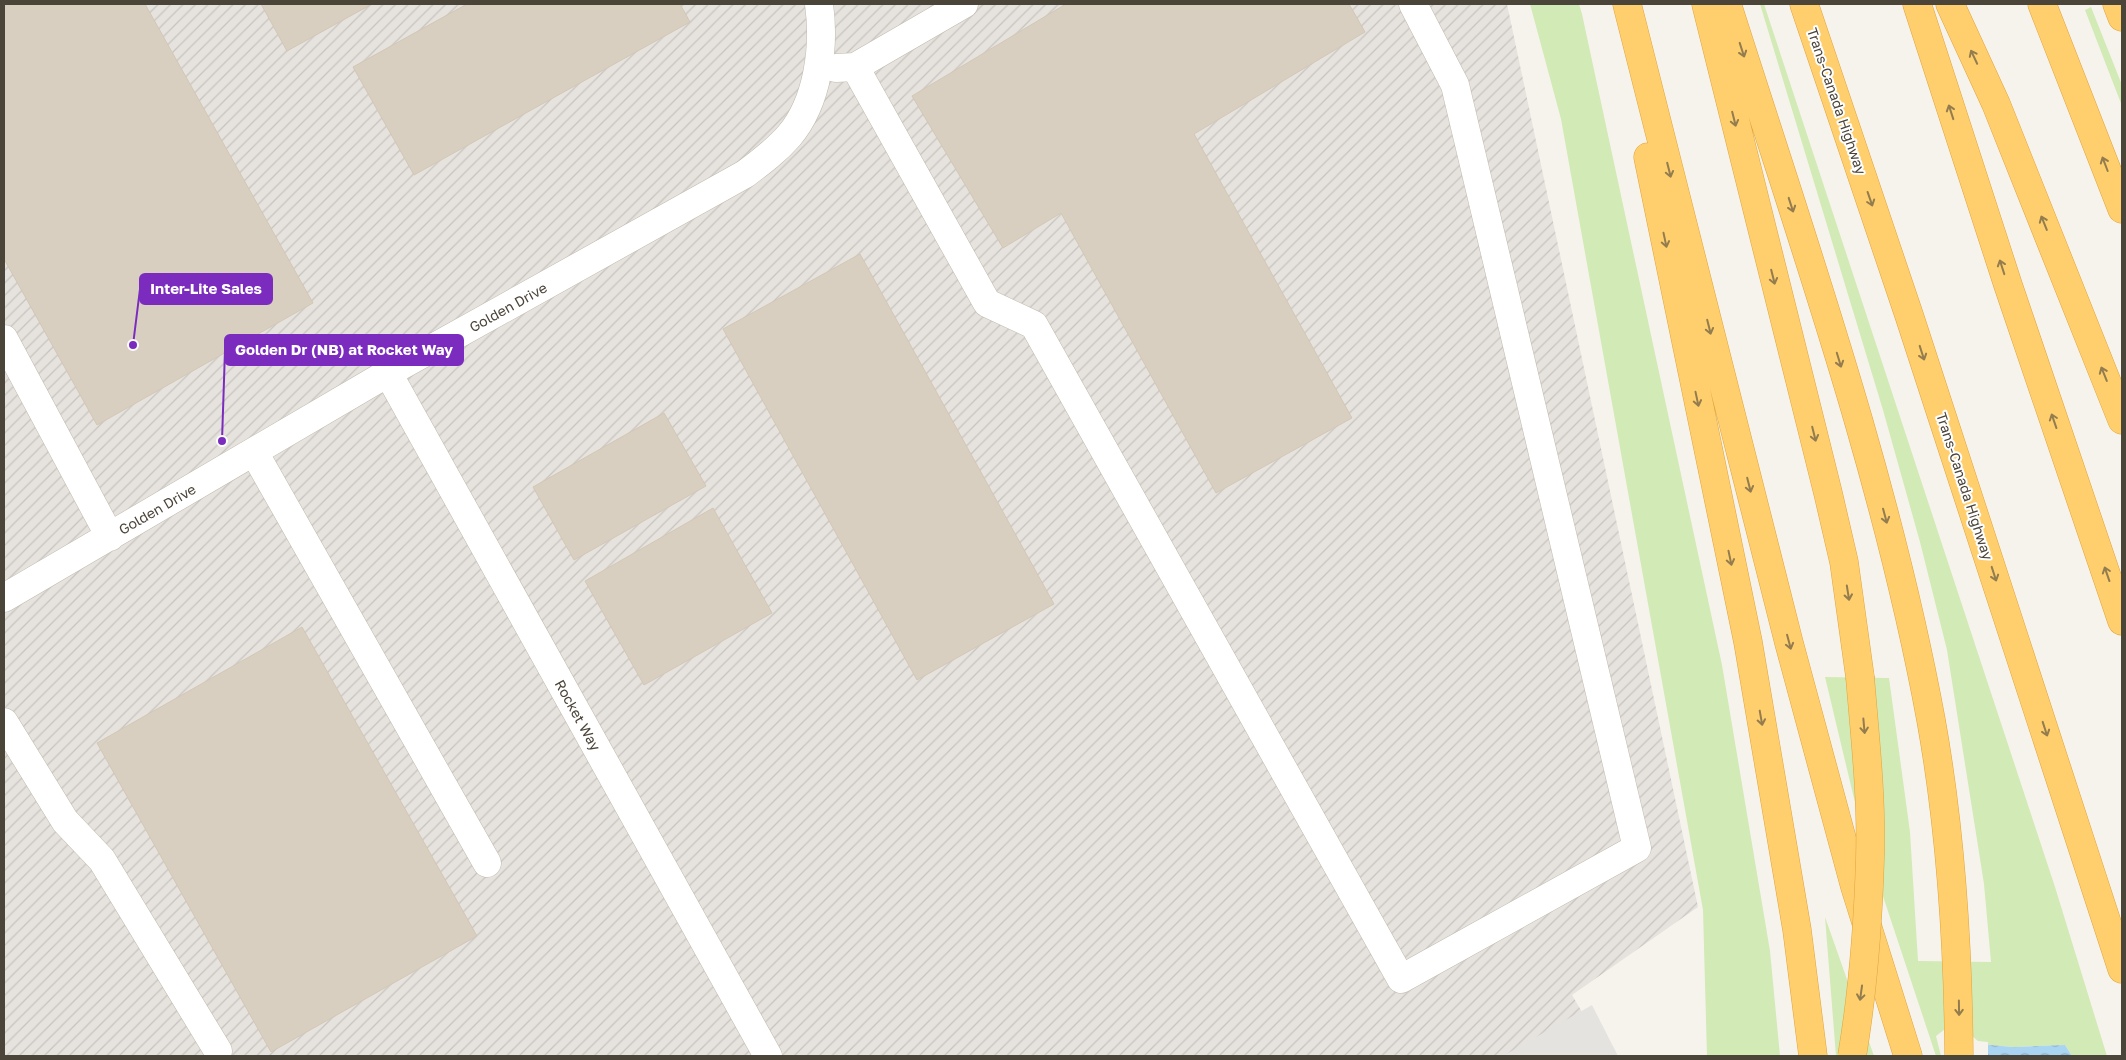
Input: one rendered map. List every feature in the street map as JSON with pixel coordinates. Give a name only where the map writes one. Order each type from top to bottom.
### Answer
[{"type":"highway","points":[[1616,4],[1748,642],[1794,911],[1813,1056]]},
{"type":"highway","points":[[1627,4],[1789,643],[1855,888],[1908,1056]]},
{"type":"highway","points":[[1706,4],[1828,492],[1844,562],[1860,677],[1867,766],[1870,858],[1863,978],[1852,1056]]},
{"type":"highway","points":[[1728,4],[1830,328],[1903,585],[1931,724],[1942,793],[1950,862],[1957,960],[1959,1056]]},
{"type":"highway","name":"Trans-Canada Highway","points":[[1804,4],[1918,343],[2122,969]]},
{"type":"highway","points":[[1916,4],[2008,285],[2122,621]]},
{"type":"highway","points":[[1950,4],[1996,104],[2122,420]]},
{"type":"highway","points":[[2042,4],[2122,209]]},
{"type":"highway","points":[[2117,4],[2122,17]]},
{"type":"street","name":"Golden Drive","points":[[4,598],[388,373],[745,174],[771,155],[790,134],[803,113],[812,92],[821,44],[819,4]]},
{"type":"street","points":[[817,70],[855,67],[964,4]]},
{"type":"street","points":[[855,67],[987,303],[1034,325],[1401,979],[1637,848],[1455,85],[1413,4]]},
{"type":"street","points":[[4,339],[110,537]]},
{"type":"street","name":"Rocket Way","points":[[388,373],[768,1056]]},
{"type":"street","points":[[254,452],[487,863]]},
{"type":"street","points":[[4,722],[65,821],[102,860],[218,1051]]},
{"type":"shaded area","points":[[4,4],[1507,4],[1698,907],[1572,995],[1608,1056],[4,1056]]},
{"type":"shaded area","points":[[1592,1005],[1618,1056],[1503,1056]]},
{"type":"green space","points":[[1530,4],[1579,4],[1582,14],[1722,665],[1770,951],[1780,1056],[1707,1056],[1703,910],[1561,119]]},
{"type":"green space","points":[[1760,4],[1764,4],[2055,887],[2107,1056],[2072,1056],[2065,1045],[2013,1047],[1977,1044],[1944,1056],[1936,1056],[1863,836],[1825,677],[1889,678],[1910,832],[1918,961],[1991,962],[1984,884],[1947,650],[1920,542],[1883,410]]},
{"type":"green space","points":[[2091,7],[2122,85],[2122,106],[2085,10]]},
{"type":"green space","points":[[1825,917],[1874,1056],[1836,1056]]},
{"type":"water","points":[[1978,1044],[2013,1047],[2065,1045],[2072,1056],[1944,1056]]},
{"type":"pier","points":[[1945,1029],[1964,1029],[1978,1041],[1988,1042],[1988,1056],[1941,1056],[1936,1036]]},
{"type":"building","points":[[4,4],[145,4],[313,303],[97,425],[4,259]]},
{"type":"building","points":[[261,4],[372,4],[287,51]]},
{"type":"building","points":[[467,4],[680,4],[690,22],[414,175],[353,67]]},
{"type":"building","points":[[1066,4],[1349,4],[1365,32],[1194,134],[1352,418],[1216,493],[1061,213],[1003,248],[912,96]]},
{"type":"building","points":[[860,254],[1054,604],[917,680],[723,329]]},
{"type":"building","points":[[664,413],[706,486],[574,560],[533,487]]},
{"type":"building","points":[[713,508],[772,613],[644,685],[585,581]]},
{"type":"building","points":[[302,627],[477,936],[271,1052],[97,743]]},
{"type":"place","name":"Inter-Lite Sales","points":[[133,345]]},
{"type":"place","name":"Golden Dr (NB) at Rocket Way","points":[[222,441]]}]
